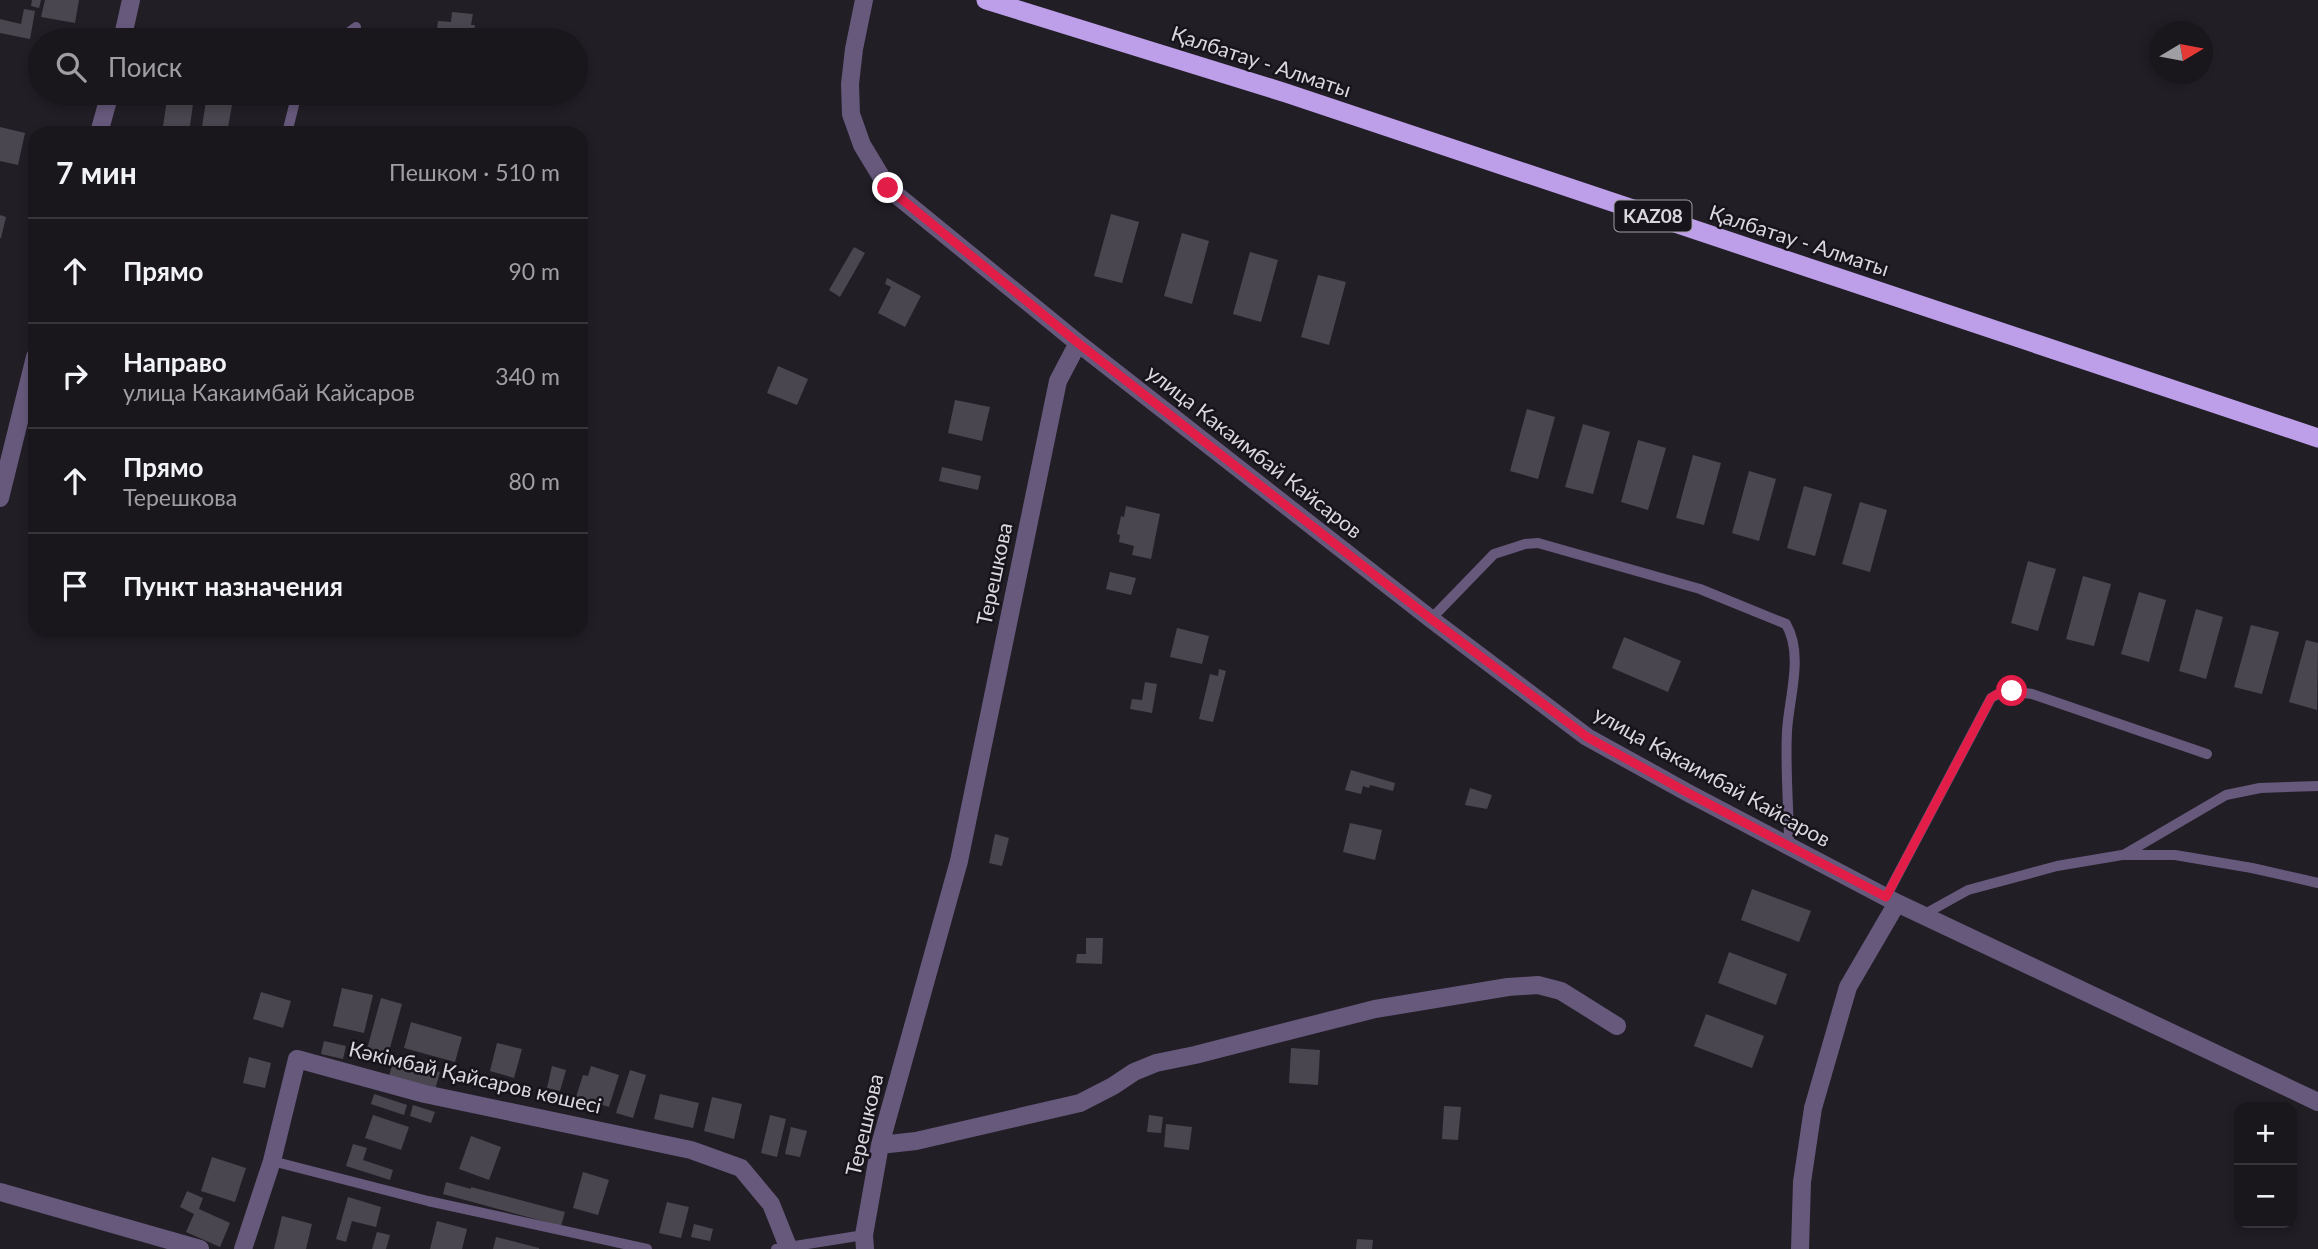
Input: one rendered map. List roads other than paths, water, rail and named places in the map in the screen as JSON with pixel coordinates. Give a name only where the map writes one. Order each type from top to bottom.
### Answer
[{"type":"highway","name":"Қалбатау - Алматы","points":[[986,0],[1286,93],[2318,438]]},
{"type":"street","points":[[125,28],[131,0]]},
{"type":"street","points":[[864,0],[850,84],[851,114],[862,145],[888,188],[1078,343]]},
{"type":"street","points":[[101,126],[107,105]]},
{"type":"street","name":"улица Какаимбай Кайсаров","points":[[1078,343],[1431,619],[1587,737],[1892,900],[2318,1102]]},
{"type":"street","name":"Терешкова","points":[[865,1242],[880,1145],[959,861],[1058,381],[1078,343]]},
{"type":"street","points":[[0,498],[28,385]]},
{"type":"street","points":[[1800,1249],[1802,1182],[1813,1108],[1848,987],[1892,900]]},
{"type":"street","points":[[880,1145],[916,1141],[1080,1103],[1156,1062],[1195,1055],[1375,1009],[1495,989],[1538,985],[1561,991],[1617,1026]]},
{"type":"street","name":"Кәкімбай Қайсаров көшесі","points":[[243,1249],[272,1161],[297,1059],[425,1094],[691,1150],[741,1168],[771,1203],[785,1248]]},
{"type":"street","points":[[0,1192],[200,1249]]},
{"type":"lane","points":[[289,126],[294,105]]},
{"type":"lane","points":[[1431,619],[1494,554],[1525,544],[1538,543],[1700,589],[1786,624],[1792,634],[1794,654],[1793,694],[1787,731],[1789,846]]},
{"type":"lane","points":[[1892,900],[1991,698],[1997,694],[2012,691],[2032,694],[2207,754]]},
{"type":"lane","points":[[2122,855],[2226,795],[2260,788],[2318,786]]},
{"type":"lane","points":[[1923,915],[1968,890],[2057,866],[2122,855],[2175,855],[2318,883]]},
{"type":"lane","points":[[272,1161],[428,1200],[647,1249]]},
{"type":"lane","points":[[785,1248],[865,1242]]}]
